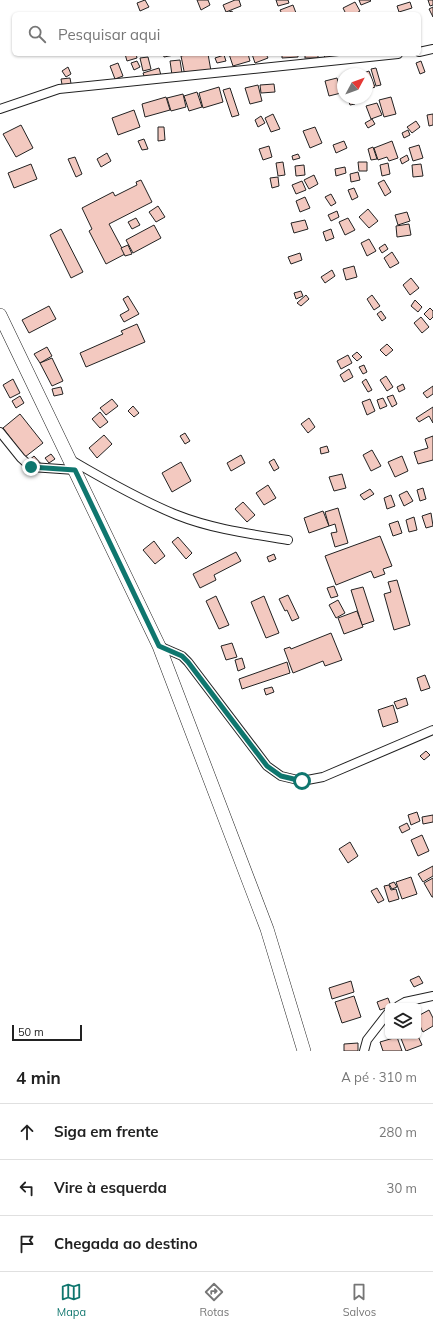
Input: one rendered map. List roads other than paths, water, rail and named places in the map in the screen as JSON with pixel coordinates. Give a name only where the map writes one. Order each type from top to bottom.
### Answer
[{"type":"main road","points":[[0,315],[159,646],[267,929],[304,1051]]},
{"type":"street","points":[[421,52],[433,49]]},
{"type":"street","points":[[0,109],[59,89],[379,56]]},
{"type":"street","points":[[0,432],[21,458],[31,467],[73,465],[178,516],[223,529],[288,540]]},
{"type":"street","points":[[159,646],[182,656],[188,662],[267,766],[281,776],[302,781],[323,777],[433,730]]},
{"type":"street","points":[[403,1003],[433,996]]},
{"type":"street","points":[[364,1051],[367,1040],[385,1016]]}]
